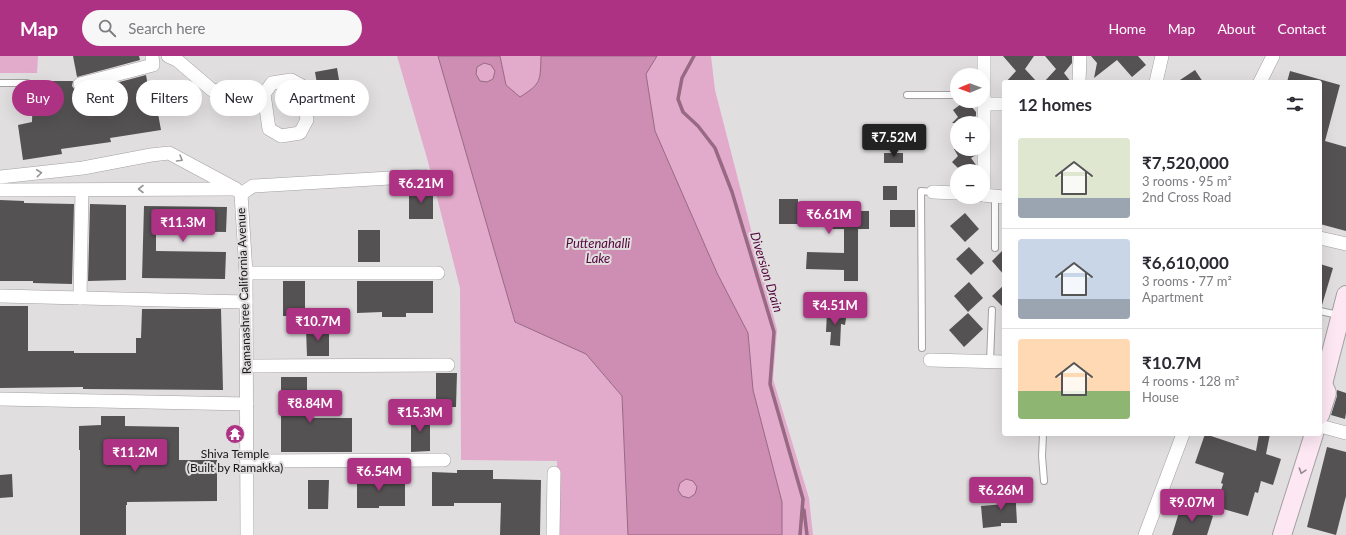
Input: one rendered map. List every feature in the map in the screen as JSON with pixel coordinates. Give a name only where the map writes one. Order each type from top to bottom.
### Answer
[{"type":"street","points":[[95,80],[153,65],[152,56]]},
{"type":"street","points":[[168,56],[177,60],[210,88]]},
{"type":"street","points":[[984,56],[984,68]]},
{"type":"street","points":[[1079,80],[1080,56]]},
{"type":"street","points":[[1156,80],[1162,56]]},
{"type":"street","points":[[1261,80],[1273,56]]},
{"type":"street","points":[[990,99],[1002,103]]},
{"type":"street","points":[[985,108],[991,196]]},
{"type":"street","points":[[0,177],[83,168],[169,153],[238,192]]},
{"type":"street","points":[[0,190],[238,192],[253,186],[424,176]]},
{"type":"street","points":[[80,298],[82,190]]},
{"type":"street","name":"Ramanashree California Avenue","points":[[238,192],[246,273],[247,535]]},
{"type":"street","points":[[933,192],[950,193]]},
{"type":"street","points":[[1322,238],[1346,244]]},
{"type":"street","points":[[246,273],[438,273]]},
{"type":"street","points":[[1322,409],[1327,393],[1322,385],[1346,295]]},
{"type":"street","points":[[0,296],[246,302]]},
{"type":"street","points":[[930,360],[1002,362]]},
{"type":"street","points":[[247,366],[448,365]]},
{"type":"street","points":[[0,399],[247,404]]},
{"type":"street","points":[[1322,426],[1346,432]]},
{"type":"street","points":[[1145,535],[1182,436]]},
{"type":"street","points":[[1269,535],[1300,436]]},
{"type":"street","points":[[1282,535],[1313,436]]},
{"type":"street","points":[[247,461],[444,460]]},
{"type":"street","points":[[554,473],[554,535]]},
{"type":"lane","points":[[0,83],[12,83]]},
{"type":"lane","points":[[907,95],[950,95]]},
{"type":"lane","points":[[922,348],[921,192],[933,192]]},
{"type":"lane","points":[[991,196],[995,248]]},
{"type":"lane","points":[[990,362],[992,310]]},
{"type":"lane","points":[[1322,311],[1340,316]]},
{"type":"lane","points":[[1043,436],[1042,456],[1044,481]]},
{"type":"shaded area","points":[[0,56],[38,56],[37,73],[0,73]]},
{"type":"shaded area","points":[[397,56],[438,56],[515,322],[586,354],[622,396],[628,535],[557,535],[557,461],[461,460],[460,288],[427,158]]},
{"type":"shaded area","points":[[500,56],[541,56],[540,76],[538,81],[532,88],[520,97],[506,85]]},
{"type":"shaded area","points":[[657,56],[711,56],[715,90],[777,330],[773,379],[809,498],[813,535],[782,535],[782,502],[753,390],[748,333],[717,273],[655,131],[646,74]]},
{"type":"shaded area","points":[[485,63],[492,66],[495,73],[492,80],[485,83],[478,80],[475,73],[478,66]]},
{"type":"shaded area","points":[[688,478],[695,481],[698,488],[695,495],[688,498],[681,495],[678,488],[681,481]]},
{"type":"water","name":"Puttenahalli Lake","points":[[438,56],[500,56],[506,85],[520,97],[532,88],[538,81],[540,76],[541,56],[657,56],[646,74],[655,131],[717,273],[748,333],[753,390],[782,502],[782,535],[628,535],[622,396],[586,354],[515,322]],"holes":[[[484,63],[491,65],[495,71],[493,79],[487,82],[480,81],[476,74],[477,67]],[[686,479],[693,481],[697,487],[695,494],[689,498],[682,496],[678,490],[680,483]]]},
{"type":"building","points":[[73,56],[139,56],[140,60],[77,77]]},
{"type":"building","points":[[1003,56],[1034,56],[1025,69],[1035,80],[1008,80],[1016,71]]},
{"type":"building","points":[[1045,56],[1072,56],[1072,63],[1064,73],[1069,80],[1046,80],[1056,69]]},
{"type":"building","points":[[1091,56],[1138,56],[1146,65],[1132,77],[1117,60],[1094,78],[1097,63]]},
{"type":"building","points":[[337,68],[339,80],[316,80],[315,72]]},
{"type":"building","points":[[1195,70],[1202,80],[1180,80]]},
{"type":"building","points":[[1290,71],[1340,85],[1325,141],[1346,147],[1346,231],[1322,225],[1322,80],[1288,80]]},
{"type":"building","points":[[146,75],[147,80],[136,80],[136,116],[158,116],[161,130],[110,138],[111,142],[61,149],[62,154],[23,160],[18,125],[32,122],[32,116],[64,116],[64,81],[72,81],[72,116],[128,116],[127,80]]},
{"type":"building","points":[[956,108],[973,108],[976,112],[976,116],[957,116],[953,110]]},
{"type":"building","points":[[884,153],[903,153],[903,163],[884,163]]},
{"type":"building","points":[[958,156],[974,156],[971,158],[975,164],[954,164],[952,162]]},
{"type":"building","points":[[883,186],[897,186],[897,200],[883,200]]},
{"type":"building","points":[[409,189],[433,189],[433,219],[409,219]]},
{"type":"building","points":[[779,199],[798,199],[798,208],[825,208],[825,211],[869,211],[869,229],[858,229],[858,281],[844,281],[844,270],[806,269],[807,252],[844,253],[844,229],[810,227],[810,224],[779,224]]},
{"type":"building","points":[[0,200],[24,201],[24,203],[74,204],[72,284],[33,283],[33,281],[0,281]]},
{"type":"building","points":[[90,204],[126,205],[126,280],[88,281]]},
{"type":"building","points":[[144,206],[227,207],[226,232],[156,231],[156,251],[226,252],[225,279],[142,278]]},
{"type":"building","points":[[890,210],[915,210],[915,227],[890,227]]},
{"type":"building","points":[[965,213],[979,229],[965,242],[950,226]]},
{"type":"building","points":[[358,230],[380,230],[380,262],[358,262]]},
{"type":"building","points":[[969,247],[984,263],[971,275],[956,259]]},
{"type":"building","points":[[1002,251],[1002,273],[992,261]]},
{"type":"building","points":[[1322,265],[1333,268],[1322,305]]},
{"type":"building","points":[[283,281],[305,281],[305,316],[283,316]]},
{"type":"building","points":[[357,281],[433,281],[433,313],[406,313],[406,317],[382,317],[382,312],[357,313]]},
{"type":"building","points":[[969,282],[983,298],[968,312],[954,296]]},
{"type":"building","points":[[1002,287],[1002,306],[992,296]]},
{"type":"building","points":[[0,306],[28,306],[28,351],[74,351],[74,353],[136,353],[136,338],[141,338],[142,309],[221,309],[223,390],[83,389],[83,387],[0,388]]},
{"type":"building","points":[[827,311],[847,312],[845,325],[841,324],[840,346],[830,345],[831,332],[826,332]]},
{"type":"building","points":[[968,313],[983,329],[964,347],[949,330]]},
{"type":"building","points":[[306,329],[329,329],[329,356],[307,356]]},
{"type":"building","points":[[436,373],[457,373],[456,407],[436,407]]},
{"type":"building","points":[[281,377],[307,377],[307,418],[352,418],[352,452],[281,452]]},
{"type":"building","points":[[1337,390],[1346,393],[1345,419],[1331,415],[1337,396]]},
{"type":"building","points":[[411,414],[430,414],[430,451],[411,452]]},
{"type":"building","points":[[101,416],[125,416],[125,426],[179,427],[179,460],[217,460],[217,501],[127,502],[126,535],[80,535],[79,426],[101,425]]},
{"type":"building","points":[[1204,436],[1211,436],[1256,451],[1259,436],[1270,436],[1266,454],[1281,459],[1273,485],[1261,481],[1258,493],[1255,492],[1248,516],[1216,507],[1223,484],[1221,483],[1224,473],[1195,463]]},
{"type":"building","points":[[1327,447],[1346,452],[1346,496],[1336,535],[1307,527]]},
{"type":"building","points":[[457,470],[493,470],[493,479],[541,480],[540,535],[500,535],[501,503],[454,503],[454,506],[432,506],[432,472],[457,473]]},
{"type":"building","points":[[12,474],[13,497],[0,498],[0,475]]},
{"type":"building","points":[[357,474],[379,474],[379,479],[405,480],[405,506],[357,508]]},
{"type":"building","points":[[308,480],[329,480],[328,509],[308,509]]},
{"type":"building","points":[[1004,487],[1015,487],[1017,523],[1001,523],[1001,526],[983,528],[981,506],[1005,504]]},
{"type":"building","points":[[1181,506],[1213,516],[1207,535],[1172,535]]},
{"type":"waterway","name":"Diversion Drain","points":[[694,56],[682,78],[678,99],[683,112],[698,126],[715,148],[732,192],[774,332],[770,384],[803,499],[800,535]]},
{"type":"waterway","points":[[804,510],[807,535]]},
{"type":"place","name":"Shiva Temple (Built by Ramakka)","points":[[235,434]]}]
